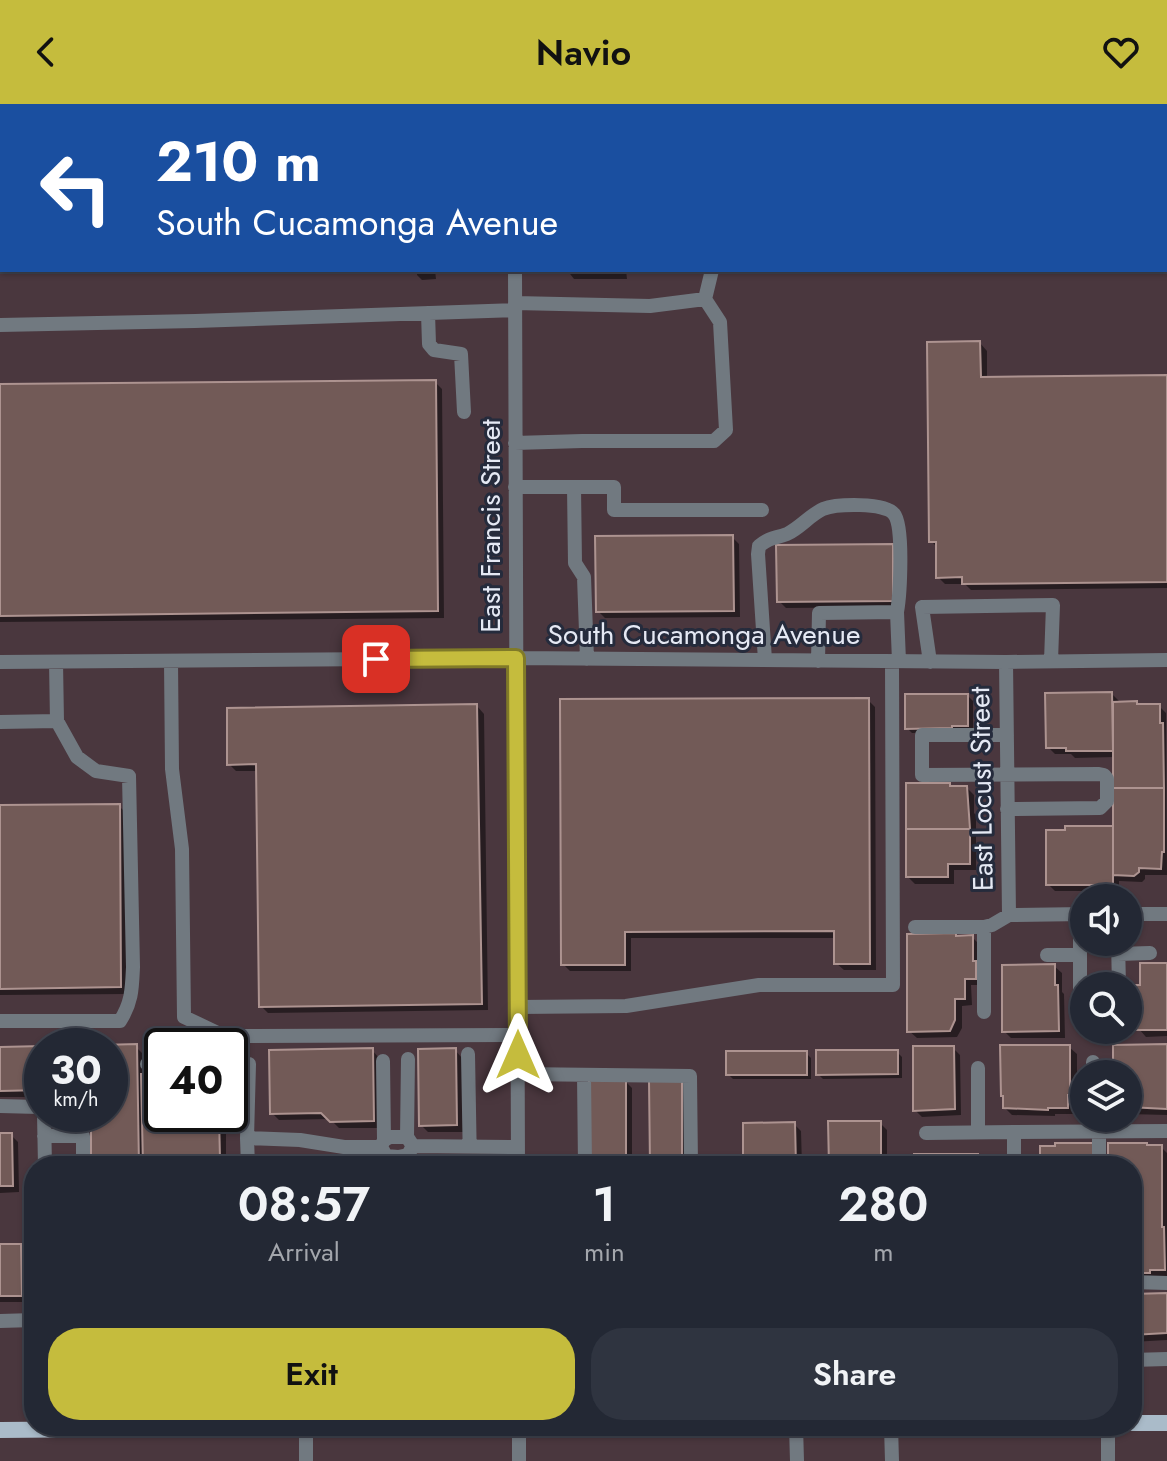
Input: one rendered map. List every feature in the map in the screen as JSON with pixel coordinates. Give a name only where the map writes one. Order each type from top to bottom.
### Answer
[{"type":"main road","points":[[1142,1423],[1167,1423]]},
{"type":"main road","points":[[0,1430],[24,1429]]},
{"type":"street","name":"East Francis Street","points":[[515,272],[518,1156]]},
{"type":"street","points":[[515,443],[714,441],[726,430],[720,322],[705,299],[712,272]]},
{"type":"street","points":[[0,325],[428,313],[515,306],[650,306],[705,299]]},
{"type":"street","points":[[428,313],[429,344],[434,350],[461,354],[464,412]]},
{"type":"street","points":[[515,487],[614,487],[614,510],[762,510]]},
{"type":"street","points":[[574,487],[575,563],[584,577],[587,659]]},
{"type":"street","points":[[518,1007],[626,1006],[759,985],[893,985],[895,661],[900,594],[899,526],[896,515],[887,507],[826,507],[788,533],[769,538],[759,546],[765,660]]},
{"type":"street","points":[[930,662],[922,607],[1053,605],[1051,661]]},
{"type":"street","points":[[818,661],[819,613],[897,612]]},
{"type":"street","name":"South Cucamonga Avenue","points":[[0,662],[516,658],[930,662],[1167,660]]},
{"type":"street","points":[[171,661],[172,769],[182,849],[184,1017],[224,1036],[518,1035]]},
{"type":"street","points":[[0,1021],[120,1021],[129,1007],[133,967],[129,776],[96,771],[77,757],[57,721],[56,662]]},
{"type":"street","name":"East Locust Street","points":[[1006,662],[1009,915]]},
{"type":"street","points":[[0,722],[57,721]]},
{"type":"street","points":[[1007,735],[922,735],[922,775],[1099,774],[1107,779],[1107,801],[1100,808],[1007,809]]},
{"type":"street","points":[[915,927],[984,927],[1009,915],[1070,914]]},
{"type":"street","points":[[1142,914],[1167,914]]},
{"type":"street","points":[[984,927],[984,1012]]},
{"type":"street","points":[[1142,952],[1150,953]]},
{"type":"street","points":[[1047,955],[1070,955]]},
{"type":"street","points":[[468,1054],[470,1156]]},
{"type":"street","points":[[408,1059],[409,1151]]},
{"type":"street","points":[[383,1061],[384,1152]]},
{"type":"street","points":[[248,1064],[248,1101]]},
{"type":"street","points":[[978,1068],[978,1132]]},
{"type":"street","points":[[518,1074],[690,1076],[691,1156]]},
{"type":"street","points":[[584,1075],[585,1156]]},
{"type":"street","points":[[0,1106],[24,1107]]},
{"type":"street","points":[[926,1133],[1070,1128]]},
{"type":"street","points":[[1142,1130],[1167,1131]]},
{"type":"street","points":[[44,1132],[45,1156]]},
{"type":"street","points":[[247,1132],[248,1156]]},
{"type":"street","points":[[1014,1132],[1014,1156]]},
{"type":"street","points":[[1095,1132],[1098,1156]]},
{"type":"street","points":[[44,1136],[83,1136],[83,1156]]},
{"type":"street","points":[[384,1152],[390,1137],[409,1151],[469,1146],[518,1147]]},
{"type":"street","points":[[247,1138],[300,1140],[384,1152]]},
{"type":"street","points":[[1142,1282],[1167,1283]]},
{"type":"street","points":[[0,1321],[24,1320]]},
{"type":"street","points":[[1142,1360],[1167,1359]]},
{"type":"street","points":[[300,1436],[306,1461]]},
{"type":"street","points":[[519,1436],[519,1461]]},
{"type":"street","points":[[796,1436],[797,1461]]},
{"type":"street","points":[[891,1436],[892,1461]]},
{"type":"street","points":[[1108,1436],[1108,1461]]},
{"type":"shaded area","points":[[0,272],[1167,272],[1167,1461],[0,1461]]},
{"type":"building","points":[[565,272],[620,272],[620,273]]},
{"type":"building","points":[[980,341],[981,377],[1167,375],[1167,582],[962,584],[962,577],[936,578],[936,542],[929,542],[927,342]]},
{"type":"building","points":[[436,380],[438,611],[0,616],[0,384]]},
{"type":"building","points":[[733,535],[734,611],[596,612],[595,536]]},
{"type":"building","points":[[893,544],[893,601],[777,602],[776,545]]},
{"type":"building","points":[[1112,692],[1113,751],[1046,748],[1045,693]]},
{"type":"building","points":[[905,694],[968,694],[968,726],[905,729]]},
{"type":"building","points":[[869,698],[870,964],[834,964],[834,931],[625,932],[625,965],[561,965],[560,699]]},
{"type":"building","points":[[1137,701],[1137,704],[1160,704],[1164,788],[1113,788],[1113,702]]},
{"type":"building","points":[[477,704],[482,1004],[259,1007],[256,764],[227,765],[227,708]]},
{"type":"building","points":[[906,783],[967,786],[970,829],[906,829]]},
{"type":"building","points":[[1113,788],[1164,788],[1161,869],[1139,868],[1134,876],[1113,875]]},
{"type":"building","points":[[120,804],[121,987],[0,989],[0,805]]},
{"type":"building","points":[[1065,826],[1113,826],[1113,884],[1046,885],[1046,830],[1065,830]]},
{"type":"building","points":[[906,829],[970,829],[970,864],[948,864],[948,877],[906,877]]},
{"type":"building","points":[[956,933],[956,936],[973,935],[976,979],[965,979],[965,999],[955,999],[955,1020],[950,1031],[907,1032],[907,934]]},
{"type":"building","points":[[1140,963],[1167,963],[1167,1030],[1142,1030]]},
{"type":"building","points":[[1055,964],[1059,1031],[1002,1032],[1002,965]]},
{"type":"building","points":[[128,1044],[137,1044],[139,1156],[91,1156],[91,1132],[128,1132]]},
{"type":"building","points":[[1167,1044],[1167,1109],[1142,1108],[1142,1060],[1113,1060],[1113,1045]]},
{"type":"building","points":[[1000,1045],[1070,1045],[1068,1108],[1003,1108]]},
{"type":"building","points":[[24,1046],[24,1090],[0,1091],[0,1047]]},
{"type":"building","points":[[913,1046],[954,1046],[955,1109],[913,1111]]},
{"type":"building","points":[[373,1048],[374,1121],[330,1122],[321,1113],[270,1114],[269,1050]]},
{"type":"building","points":[[456,1048],[457,1125],[419,1126],[418,1049]]},
{"type":"building","points":[[816,1050],[898,1050],[898,1074],[816,1075]]},
{"type":"building","points":[[726,1051],[807,1051],[807,1075],[726,1075]]},
{"type":"building","points":[[141,1074],[144,1074],[144,1132],[219,1132],[220,1156],[143,1156]]},
{"type":"building","points":[[589,1079],[626,1079],[626,1156],[589,1156]]},
{"type":"building","points":[[649,1080],[682,1080],[682,1156],[650,1156]]},
{"type":"building","points":[[828,1121],[881,1121],[881,1156],[829,1156]]},
{"type":"building","points":[[795,1122],[796,1156],[743,1156],[743,1123]]},
{"type":"building","points":[[0,1133],[12,1133],[13,1186],[0,1186]]},
{"type":"building","points":[[1055,1143],[1093,1143],[1093,1156],[1040,1156],[1040,1146],[1055,1146]]},
{"type":"building","points":[[1108,1143],[1162,1145],[1165,1270],[1142,1273],[1142,1156],[1108,1156]]},
{"type":"building","points":[[914,1154],[991,1155],[991,1156]]},
{"type":"building","points":[[0,1244],[21,1244],[22,1296],[0,1296]]},
{"type":"building","points":[[1167,1293],[1167,1333],[1142,1334],[1142,1294]]},
{"type":"route","points":[[376,659],[516,658],[518,1055]]}]
